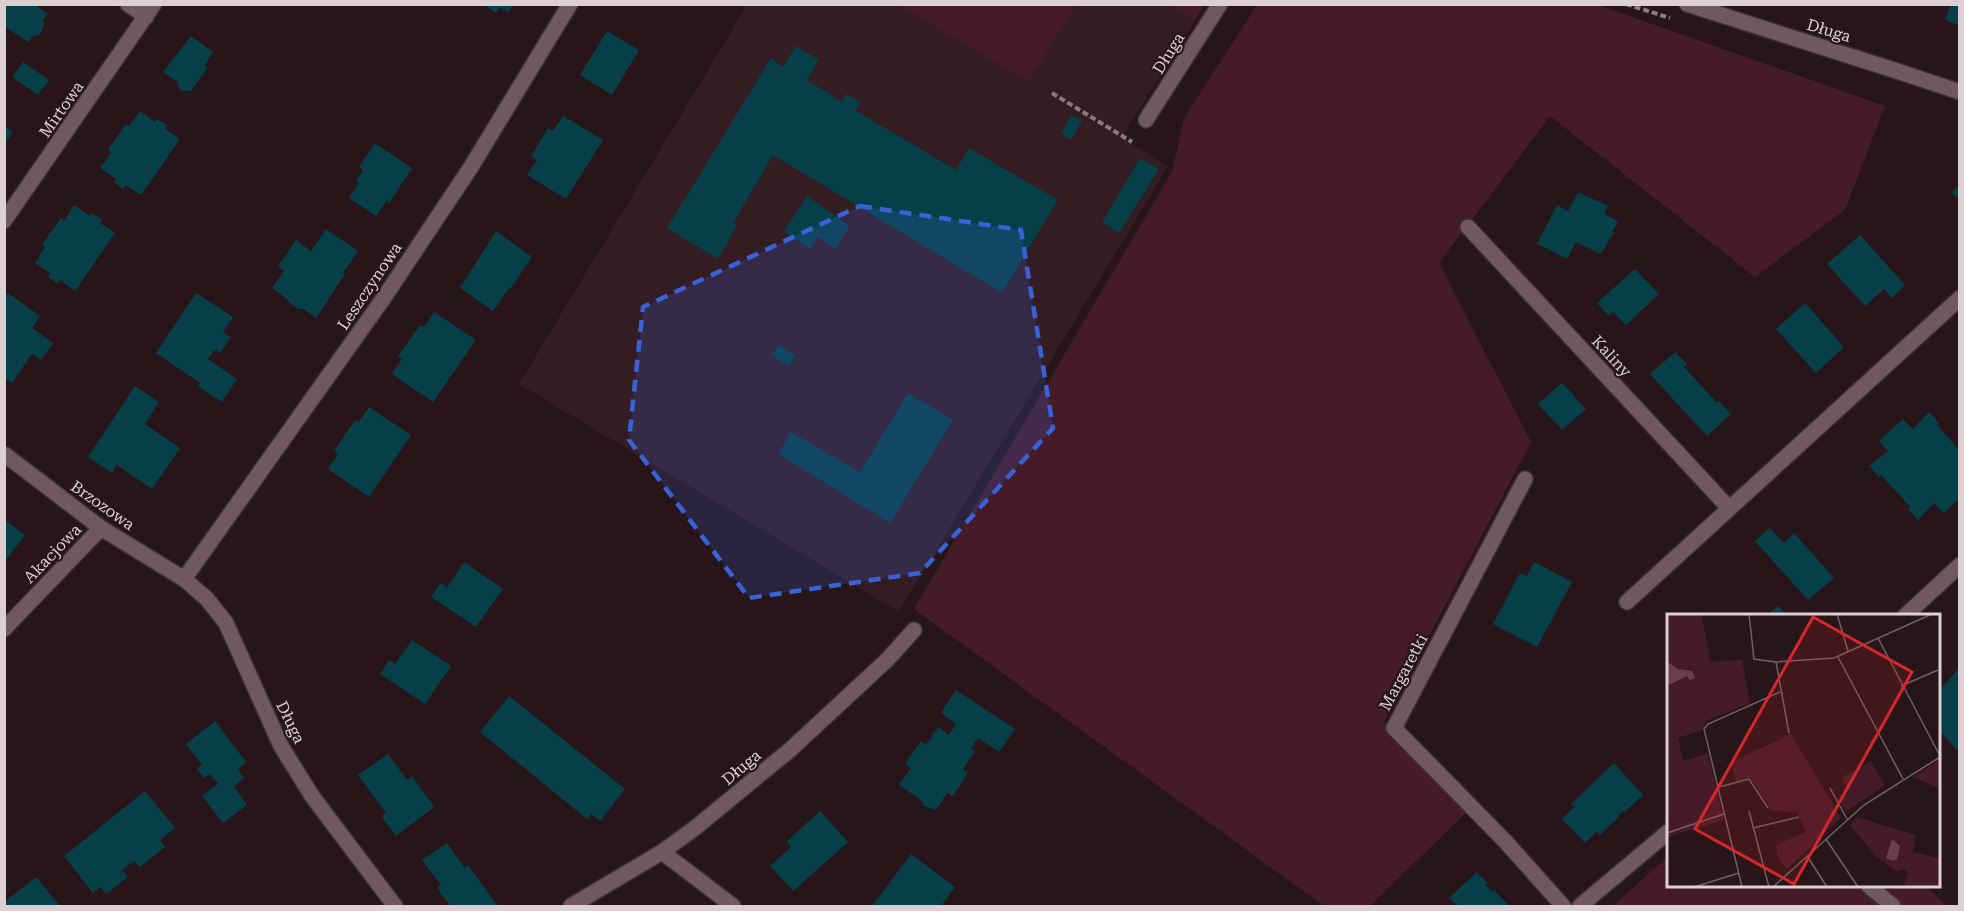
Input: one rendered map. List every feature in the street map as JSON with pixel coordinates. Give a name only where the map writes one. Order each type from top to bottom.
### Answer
[{"type":"street","name":"Mirtowa","points":[[4,221],[150,11],[128,4]]},
{"type":"street","name":"Leszczynowa","points":[[184,579],[383,299],[471,168],[570,4]]},
{"type":"street","name":"Długa","points":[[1146,120],[1220,4]]},
{"type":"street","name":"Długa","points":[[1687,4],[1721,10],[1959,92]]},
{"type":"street","name":"Kaliny","points":[[1468,227],[1729,508]]},
{"type":"street","points":[[1627,602],[1959,298]]},
{"type":"street","name":"Brzozowa","points":[[4,454],[100,528],[184,579]]},
{"type":"street","name":"Margaretki","points":[[1525,479],[1395,728],[1563,906]]},
{"type":"street","name":"Akacjowa","points":[[4,629],[100,528]]},
{"type":"street","points":[[1906,614],[1959,565]]},
{"type":"street","name":"Długa","points":[[184,579],[207,599],[226,623],[281,746],[312,796],[395,906]]},
{"type":"street","name":"Długa","points":[[572,906],[662,852],[695,828],[791,748],[888,659],[914,630]]},
{"type":"street","points":[[1580,906],[1667,833]]},
{"type":"street","points":[[662,852],[734,906]]},
{"type":"street","points":[[1871,887],[1893,906]]},
{"type":"path","points":[[1052,93],[1132,142]]},
{"type":"highlighted area","points":[[860,206],[1021,230],[1053,428],[920,573],[749,598],[629,440],[643,307]]},
{"type":"shaded area","points":[[1076,4],[1028,82],[899,5]]},
{"type":"shaded area","points":[[1168,4],[1195,20],[1121,138],[1168,166],[899,612],[519,384],[747,5]]},
{"type":"shaded area","points":[[1169,5],[1204,5],[1195,20]]},
{"type":"shaded area","points":[[1257,5],[1598,5],[1885,106],[1845,210],[1755,277],[1550,116],[1439,263],[1531,442],[1384,722],[1472,807],[1370,906],[1324,906],[914,609],[1172,172],[1184,118]]},
{"type":"shaded area","points":[[1667,857],[1667,887],[1926,887],[1947,906],[1613,906]]},
{"type":"building","points":[[4,4],[34,4],[48,14],[43,20],[44,27],[39,35],[32,36],[28,42],[4,26]]},
{"type":"building","points":[[483,4],[513,4],[508,13],[500,7],[496,13]]},
{"type":"building","points":[[1951,4],[1959,4],[1958,25],[1945,20]]},
{"type":"building","points":[[607,31],[639,50],[612,95],[580,75]]},
{"type":"building","points":[[191,36],[213,52],[204,66],[207,68],[191,91],[182,91],[177,82],[163,72]]},
{"type":"building","points":[[796,46],[819,60],[807,80],[842,102],[846,94],[861,102],[856,111],[956,170],[969,148],[1058,200],[1002,293],[773,155],[733,223],[737,225],[718,259],[667,228],[771,58],[783,67]]},
{"type":"building","points":[[23,62],[49,80],[38,95],[12,77]]},
{"type":"building","points":[[140,111],[155,122],[157,119],[167,125],[165,129],[180,139],[141,195],[126,185],[123,189],[114,182],[116,179],[100,168],[111,153],[108,150],[126,124],[129,126]]},
{"type":"building","points":[[1071,115],[1082,121],[1071,140],[1061,134]]},
{"type":"building","points":[[563,116],[603,140],[566,199],[527,175],[537,160],[531,156],[548,128],[553,131]]},
{"type":"building","points":[[4,126],[13,132],[4,144]]},
{"type":"building","points":[[375,143],[412,168],[389,203],[386,201],[376,216],[349,198],[359,183],[356,181],[363,170],[359,167]]},
{"type":"building","points":[[1140,158],[1159,169],[1119,233],[1102,222]]},
{"type":"building","points":[[1959,185],[1959,200],[1952,192]]},
{"type":"building","points":[[1578,192],[1608,206],[1604,214],[1618,221],[1601,254],[1576,242],[1567,259],[1537,244],[1557,205],[1568,211]]},
{"type":"building","points":[[807,196],[850,226],[835,249],[818,237],[810,249],[784,232]]},
{"type":"building","points":[[74,205],[90,216],[92,213],[102,220],[100,223],[115,233],[75,291],[60,280],[58,284],[48,277],[50,273],[35,263],[45,247],[42,245],[61,218],[64,221]]},
{"type":"building","points":[[326,229],[358,251],[316,318],[303,309],[298,309],[272,288],[284,271],[278,266],[296,240],[311,251]]},
{"type":"building","points":[[496,231],[532,257],[493,311],[460,288]]},
{"type":"building","points":[[1860,235],[1905,285],[1892,298],[1884,289],[1865,306],[1827,264]]},
{"type":"building","points":[[1635,269],[1659,294],[1626,325],[1613,312],[1609,316],[1597,303]]},
{"type":"building","points":[[8,293],[40,316],[32,328],[53,343],[41,360],[32,354],[12,383],[4,378],[4,298]]},
{"type":"building","points":[[196,293],[233,317],[223,332],[231,337],[220,353],[214,350],[208,359],[237,379],[222,402],[197,386],[200,383],[156,353]]},
{"type":"building","points":[[1805,303],[1844,347],[1816,373],[1776,329]]},
{"type":"building","points":[[434,312],[476,340],[433,402],[392,374],[402,359],[398,356],[420,325],[424,327]]},
{"type":"building","points":[[779,345],[796,356],[789,366],[771,355]]},
{"type":"building","points":[[1675,352],[1687,364],[1684,367],[1717,403],[1719,401],[1731,414],[1707,436],[1650,374]]},
{"type":"building","points":[[1562,383],[1586,409],[1562,430],[1538,404]]},
{"type":"building","points":[[135,386],[159,402],[145,424],[180,448],[152,489],[117,465],[112,473],[88,457]]},
{"type":"building","points":[[908,393],[953,420],[890,523],[778,454],[791,432],[860,472]]},
{"type":"building","points":[[369,407],[411,435],[369,497],[328,469],[338,454],[334,451],[355,420],[359,422]]},
{"type":"building","points":[[1929,412],[1959,450],[1959,499],[1944,513],[1934,503],[1918,520],[1908,509],[1910,507],[1905,501],[1881,475],[1879,477],[1869,466],[1888,451],[1879,441],[1903,419],[1913,429]]},
{"type":"building","points":[[6,521],[25,535],[4,562],[4,523]]},
{"type":"building","points":[[1770,528],[1784,543],[1794,533],[1834,578],[1808,600],[1755,541]]},
{"type":"building","points":[[464,562],[503,589],[476,627],[431,597],[441,583],[447,588]]},
{"type":"building","points":[[1534,562],[1572,582],[1537,647],[1493,624],[1520,573],[1527,576]]},
{"type":"building","points":[[1778,606],[1786,614],[1768,614]]},
{"type":"building","points":[[412,640],[451,666],[425,704],[380,674],[389,660],[395,664]]},
{"type":"building","points":[[1959,668],[1959,752],[1940,731],[1941,688]]},
{"type":"building","points":[[956,690],[1015,729],[999,752],[978,738],[971,749],[975,751],[963,769],[968,773],[953,796],[947,793],[936,810],[924,806],[921,800],[899,785],[911,768],[905,764],[921,741],[926,745],[938,727],[949,735],[956,724],[941,713]]},
{"type":"building","points":[[509,696],[625,789],[600,821],[591,814],[587,819],[480,732]]},
{"type":"building","points":[[215,721],[246,762],[238,769],[244,778],[234,786],[247,805],[223,823],[202,796],[218,784],[210,774],[204,778],[197,769],[202,765],[186,744]]},
{"type":"building","points":[[388,754],[407,780],[412,776],[434,807],[396,836],[382,817],[386,813],[358,775]]},
{"type":"building","points":[[1614,763],[1643,795],[1625,812],[1623,811],[1600,835],[1597,832],[1585,843],[1562,819],[1574,807],[1571,804]]},
{"type":"building","points":[[145,791],[175,828],[160,840],[165,847],[140,867],[134,861],[122,870],[128,877],[106,894],[100,887],[93,893],[64,856]]},
{"type":"building","points":[[820,811],[848,842],[793,891],[770,866],[791,847],[787,841]]},
{"type":"building","points":[[447,843],[465,868],[468,865],[497,905],[450,906],[437,888],[441,885],[422,860]]},
{"type":"building","points":[[911,854],[955,887],[941,906],[872,906]]},
{"type":"building","points":[[1477,872],[1488,884],[1486,885],[1509,905],[1458,906],[1449,898]]},
{"type":"building","points":[[36,877],[60,906],[4,906],[4,902]]}]
